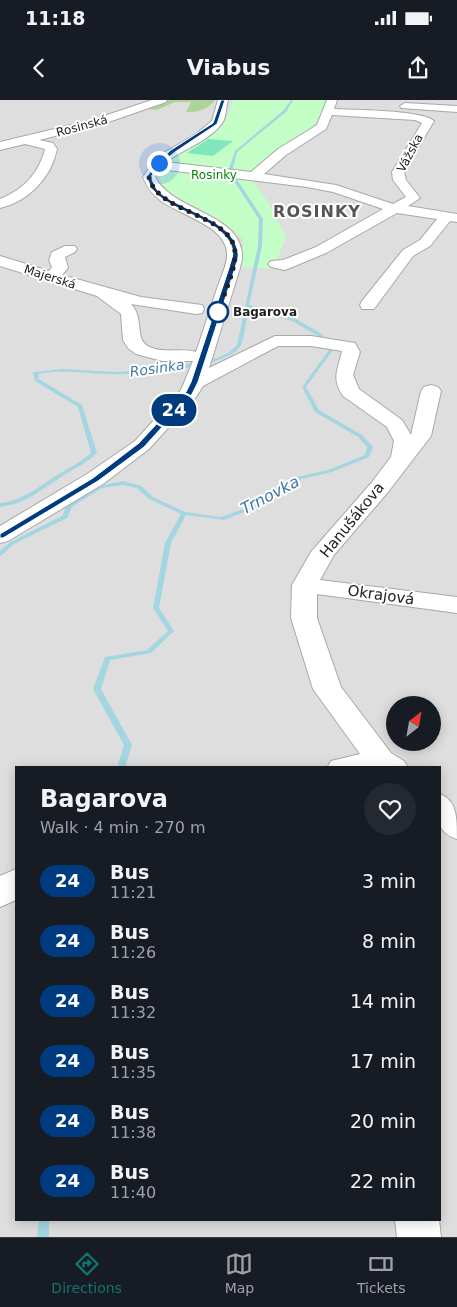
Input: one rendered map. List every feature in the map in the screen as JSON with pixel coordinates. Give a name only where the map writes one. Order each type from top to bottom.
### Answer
[{"type":"street","points":[[0,536],[95,479],[142,445],[189,393],[232,268],[235,253],[234,245],[228,235],[217,226],[164,198],[155,190],[149,177],[157,165],[173,151],[215,123],[223,100]]},
{"type":"street","points":[[448,100],[457,100]]},
{"type":"street","name":"Rosinská","points":[[0,146],[96,123],[130,104],[159,101]]},
{"type":"street","points":[[247,176],[322,127],[331,104],[457,109]]},
{"type":"street","name":"Vážska","points":[[331,104],[416,117],[428,121],[398,172],[399,181],[413,198],[402,205],[392,208]]},
{"type":"street","points":[[0,204],[23,194],[49,162],[51,148],[49,146],[26,140]]},
{"type":"street","points":[[157,165],[307,183],[336,189],[392,208],[452,218]]},
{"type":"street","points":[[276,264],[285,266],[308,254],[321,250],[392,208]]},
{"type":"street","points":[[368,305],[408,253],[425,243],[452,218]]},
{"type":"street","points":[[213,274],[224,251],[234,245]]},
{"type":"street","points":[[52,278],[60,268],[56,260],[57,255],[70,249]]},
{"type":"street","name":"Majerská","points":[[0,261],[100,292],[141,302],[199,303],[193,332],[198,364],[136,347],[131,339],[131,317],[123,306],[100,292]]},
{"type":"street","points":[[198,364],[275,341],[326,343],[349,347],[351,352],[344,375],[350,392],[395,424],[404,441],[402,456]]},
{"type":"street","name":"Hanušákova","points":[[386,764],[327,688],[304,618],[306,585],[323,552],[380,487],[402,456],[422,436],[431,392]]},
{"type":"street","name":"Okrajová","points":[[306,585],[457,605]]},
{"type":"street","points":[[364,766],[386,764]]},
{"type":"street","points":[[441,806],[457,827]]},
{"type":"street","points":[[0,894],[15,883]]},
{"type":"street","points":[[417,1221],[419,1237]]},
{"type":"shaded area","points":[[0,100],[457,100],[457,1237],[0,1237]]},
{"type":"green space","points":[[169,100],[215,100],[206,108],[194,112],[186,112],[191,102],[175,102],[157,110],[147,109]]},
{"type":"green space","name":"Rosinky","points":[[233,100],[329,100],[323,120],[317,120],[306,137],[250,178],[268,202],[286,237],[273,269],[242,267],[243,240],[225,224],[181,199],[161,185],[159,174],[169,161],[216,130],[226,120]]},
{"type":"green space","points":[[208,139],[233,141],[213,156],[187,153]]},
{"type":"waterway","name":"Rosinka","points":[[247,306],[260,246],[261,219],[230,172],[236,152],[285,111],[292,100]]},
{"type":"waterway","name":"Rosinka","points":[[0,505],[24,499],[94,453],[80,406],[37,380],[35,373],[62,370],[107,373],[150,371],[188,366],[219,359],[229,354],[239,345],[247,306]]},
{"type":"waterway","name":"Trnovka","points":[[184,513],[222,519],[248,509],[299,478],[330,471],[367,456],[370,447],[360,436],[317,411],[304,387],[331,350],[320,335],[294,320],[247,306]]},
{"type":"waterway","points":[[0,554],[12,543],[65,517],[69,506],[100,487],[123,483],[139,487],[151,498],[184,513]]},
{"type":"waterway","name":"Trnovka","points":[[122,766],[128,745],[97,689],[107,658],[149,652],[171,631],[156,608],[168,543],[184,513]]},
{"type":"waterway","name":"Trnovka","points":[[43,1237],[44,1221]]},
{"type":"bus line","name":"24","points":[[0,536],[95,479],[142,445],[189,393],[195,382],[232,268],[235,253],[234,245],[228,235],[217,226],[164,198],[150,184],[149,177],[157,165],[173,151],[215,123],[218,119],[223,100]]},
{"type":"place","name":"Bagarova","points":[[218,312]]},
{"type":"district","name":"ROSINKY","points":[[317,211]]},
{"type":"route","points":[[159,163],[150,173],[149,177],[150,184],[155,190],[164,198],[217,226],[228,235],[234,245],[235,253],[232,268],[218,312]]}]
